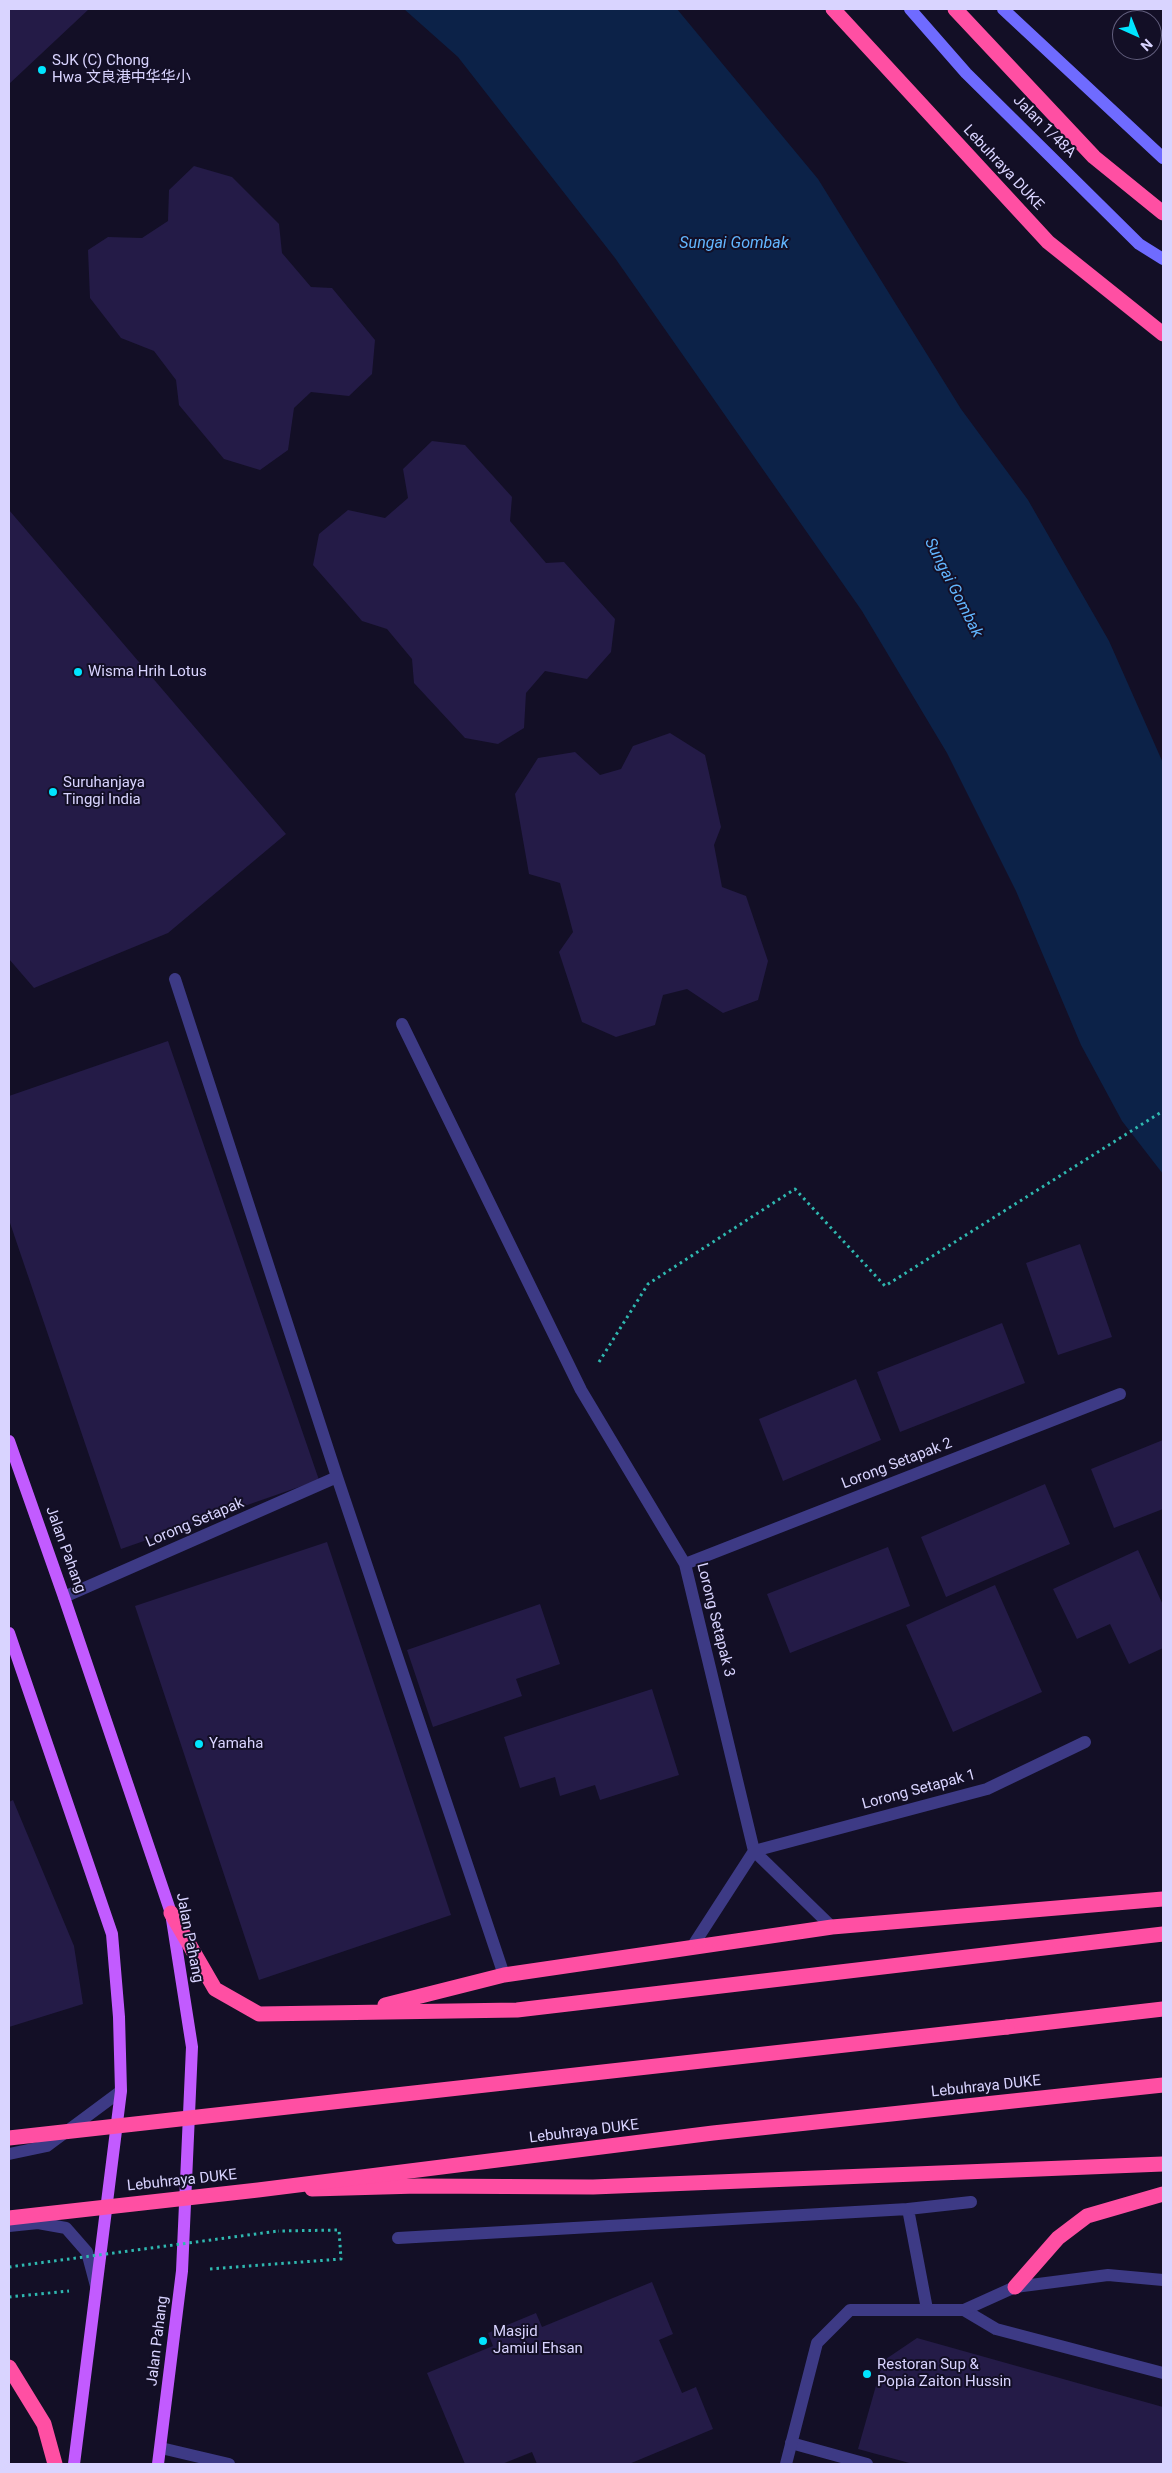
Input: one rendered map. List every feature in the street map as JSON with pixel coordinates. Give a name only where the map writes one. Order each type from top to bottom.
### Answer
[{"type":"highway","name":"Lebuhraya DUKE","points":[[833,9],[1048,242],[1163,334]]},
{"type":"highway","points":[[955,9],[1094,157],[1163,213]]},
{"type":"highway","points":[[362,2011],[504,1974],[692,1946],[832,1927],[1163,1899]]},
{"type":"highway","points":[[170,1913],[216,1989],[259,2014],[517,2010],[1163,1934]]},
{"type":"highway","points":[[9,2138],[1163,2009]]},
{"type":"highway","name":"Lebuhraya DUKE","points":[[9,2218],[258,2190],[713,2133],[1163,2085]]},
{"type":"highway","points":[[9,2131],[38,2134]]},
{"type":"highway","points":[[258,2190],[418,2186],[593,2187],[1163,2164]]},
{"type":"highway","points":[[1015,2287],[1058,2238],[1087,2216],[1163,2194]]},
{"type":"highway","points":[[9,2367],[16,2387],[44,2424],[55,2464]]},
{"type":"main road","name":"Jalan 1/48A","points":[[910,9],[966,73],[993,100],[1139,244],[1163,259]]},
{"type":"main road","points":[[1004,9],[1163,158]]},
{"type":"main road","name":"Jalan Pahang","points":[[9,1441],[64,1597],[170,1913],[192,2047],[182,2271],[158,2464]]},
{"type":"main road","points":[[9,1633],[112,1934],[119,2017],[121,2091],[74,2464]]},
{"type":"street","points":[[176,979],[337,1478],[504,1974]]},
{"type":"street","name":"Lorong Setapak 3","points":[[402,1024],[581,1390],[685,1564],[754,1851]]},
{"type":"street","name":"Lorong Setapak 2","points":[[685,1564],[1120,1394]]},
{"type":"street","name":"Lorong Setapak","points":[[64,1597],[337,1478]]},
{"type":"street","name":"Lorong Setapak 1","points":[[754,1851],[987,1789],[1085,1742]]},
{"type":"street","points":[[692,1946],[754,1851],[832,1927]]},
{"type":"street","points":[[9,2154],[47,2146],[121,2091]]},
{"type":"street","points":[[398,2238],[908,2209],[971,2202]]},
{"type":"street","points":[[908,2209],[927,2310]]},
{"type":"street","points":[[9,2226],[38,2223],[66,2228],[87,2252],[97,2289]]},
{"type":"street","points":[[786,2464],[817,2343],[850,2310],[964,2310],[1015,2287],[1108,2275],[1163,2280]]},
{"type":"street","points":[[964,2310],[996,2330],[1163,2373]]},
{"type":"street","points":[[791,2443],[867,2464]]},
{"type":"street","points":[[161,2448],[229,2464]]},
{"type":"path","points":[[581,1390],[648,1284],[795,1189],[886,1286],[1163,1111]]},
{"type":"path","points":[[9,2267],[278,2231],[339,2230],[340,2259],[182,2271]]},
{"type":"path","points":[[9,2297],[42,2292]]},
{"type":"water","name":"Sungai Gombak","points":[[404,9],[677,9],[818,179],[961,409],[1028,500],[1109,641],[1163,763],[1163,1174],[1122,1121],[1081,1045],[1016,891],[947,753],[862,611],[615,258],[458,57]]},
{"type":"building","points":[[9,9],[89,9],[9,84]]},
{"type":"building","points":[[194,166],[232,177],[279,224],[282,253],[311,287],[332,288],[375,340],[372,374],[349,396],[311,392],[294,408],[288,450],[260,470],[224,459],[179,405],[176,380],[154,351],[121,338],[90,298],[88,250],[108,237],[142,238],[168,221],[169,190]]},
{"type":"building","points":[[432,441],[465,445],[512,497],[510,521],[546,563],[564,562],[615,619],[611,652],[587,679],[545,671],[526,693],[524,728],[498,744],[465,738],[414,683],[412,659],[387,629],[362,621],[313,565],[319,534],[348,510],[385,518],[408,498],[403,469]]},
{"type":"building","name":"Wisma Hrih Lotus","points":[[9,510],[286,834],[168,933],[34,988],[9,959]]},
{"type":"building","points":[[670,733],[705,755],[721,827],[714,845],[722,887],[746,896],[768,961],[758,1000],[723,1013],[687,989],[663,995],[655,1025],[616,1037],[582,1022],[559,952],[573,932],[560,883],[529,874],[515,794],[538,758],[575,752],[600,775],[621,769],[633,746]]},
{"type":"building","points":[[168,1041],[319,1480],[121,1549],[9,1220],[9,1096]]},
{"type":"building","points":[[1080,1244],[1112,1337],[1058,1355],[1026,1263]]},
{"type":"building","points":[[1002,1323],[1025,1383],[900,1432],[877,1372]]},
{"type":"building","points":[[856,1379],[881,1440],[783,1481],[759,1419]]},
{"type":"building","points":[[1163,1440],[1163,1509],[1114,1528],[1091,1469]]},
{"type":"building","points":[[1045,1484],[1070,1544],[946,1597],[921,1537]]},
{"type":"building","points":[[327,1542],[451,1915],[259,1980],[135,1606]]},
{"type":"building","points":[[888,1547],[910,1606],[790,1653],[767,1594]]},
{"type":"building","points":[[1138,1550],[1163,1605],[1163,1648],[1129,1664],[1110,1624],[1077,1639],[1053,1589]]},
{"type":"building","points":[[995,1585],[1042,1692],[953,1732],[906,1625]]},
{"type":"building","points":[[540,1604],[560,1664],[516,1679],[522,1696],[433,1727],[407,1650]]},
{"type":"building","points":[[652,1689],[679,1775],[600,1800],[595,1785],[560,1796],[555,1777],[520,1788],[504,1737]]},
{"type":"building","points":[[13,1800],[74,1946],[83,2004],[9,2027],[9,1802]]},
{"type":"building","points":[[652,2282],[673,2334],[659,2340],[682,2393],[696,2387],[713,2429],[629,2464],[537,2464],[532,2452],[502,2464],[465,2464],[427,2373],[493,2346],[488,2333],[536,2313],[542,2327]]},
{"type":"building","points":[[917,2338],[1163,2407],[1163,2464],[913,2464],[858,2449],[883,2361]]},
{"type":"place","name":"SJK (C) Chong Hwa 文良港中华华小","points":[[42,70]]},
{"type":"place","name":"Wisma Hrih Lotus","points":[[78,672]]},
{"type":"place","name":"Suruhanjaya Tinggi India","points":[[53,792]]},
{"type":"place","name":"Yamaha","points":[[199,1744]]},
{"type":"place","name":"Masjid Jamiul Ehsan","points":[[483,2341]]},
{"type":"place","name":"Restoran Sup & Popia Zaiton Hussin","points":[[867,2374]]}]
